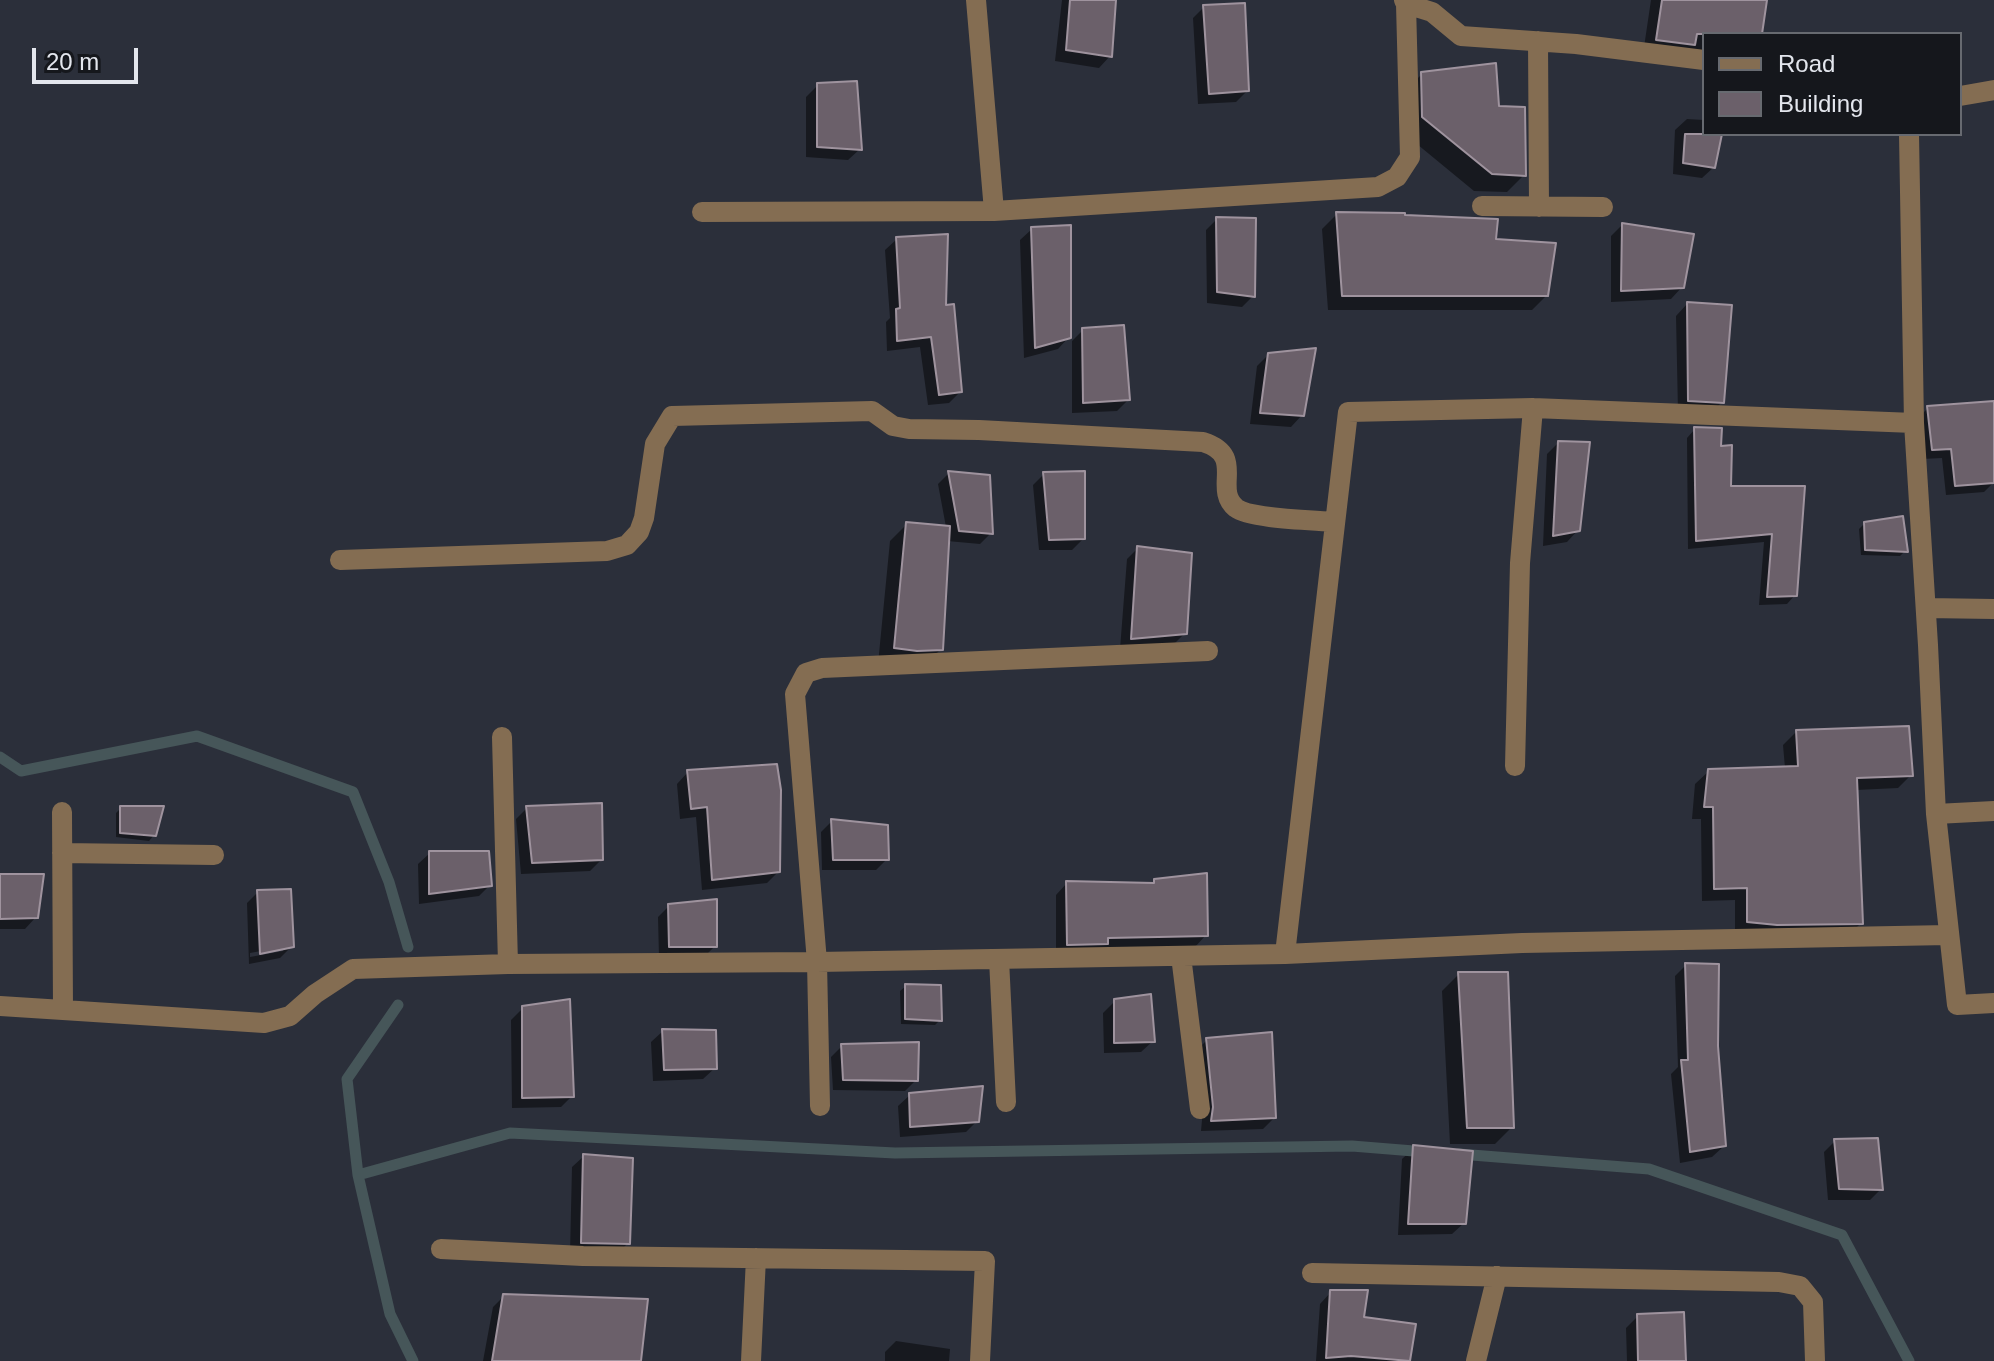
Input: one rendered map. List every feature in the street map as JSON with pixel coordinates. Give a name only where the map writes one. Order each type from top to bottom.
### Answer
[{"type":"street","points":[[976,0],[994,211]]},
{"type":"street","points":[[702,212],[994,211],[1378,187],[1397,177],[1410,157],[1405,2],[1432,12],[1461,36],[1538,41],[1702,60]]},
{"type":"street","points":[[1538,41],[1539,207]]},
{"type":"street","points":[[1962,96],[1994,90]]},
{"type":"street","points":[[1909,136],[1914,423],[1936,814],[1957,1005],[1994,1003]]},
{"type":"street","points":[[1482,206],[1603,207]]},
{"type":"street","points":[[1285,954],[1348,412],[1533,408],[1914,423]]},
{"type":"street","points":[[1515,766],[1520,563],[1533,408]]},
{"type":"street","points":[[340,560],[607,551],[627,545],[639,532],[644,518],[655,444],[672,416],[872,411],[893,426],[909,429],[1203,442],[1217,447],[1226,457],[1229,497],[1236,508],[1251,514],[1335,522]]},
{"type":"street","points":[[1926,608],[1994,609]]},
{"type":"street","points":[[820,1106],[817,962],[795,694],[806,673],[822,668],[1208,651]]},
{"type":"street","points":[[502,737],[508,964]]},
{"type":"street","points":[[1936,814],[1994,811]]},
{"type":"street","points":[[62,812],[63,1010]]},
{"type":"street","points":[[62,853],[214,855]]},
{"type":"street","points":[[0,1006],[264,1023],[290,1016],[315,994],[353,969],[508,964],[1285,954],[1522,943],[1948,935]]},
{"type":"street","points":[[1181,956],[1200,1109]]},
{"type":"street","points":[[999,959],[1006,1102]]},
{"type":"street","points":[[441,1249],[583,1256],[985,1261],[980,1361]]},
{"type":"street","points":[[751,1361],[756,1258]]},
{"type":"street","points":[[1312,1273],[1779,1282],[1800,1286],[1813,1302],[1815,1361]]},
{"type":"street","points":[[1476,1361],[1497,1276]]},
{"type":"building","points":[[1070,0],[1116,0],[1112,57],[1066,50]]},
{"type":"building","points":[[1662,0],[1767,0],[1762,32],[1702,32],[1697,34],[1695,45],[1656,40]]},
{"type":"building","points":[[1245,3],[1249,91],[1209,94],[1203,5]]},
{"type":"building","points":[[1496,63],[1499,106],[1525,107],[1526,176],[1492,174],[1422,117],[1421,72]]},
{"type":"building","points":[[857,81],[862,150],[817,147],[817,83]]},
{"type":"building","points":[[1685,134],[1722,136],[1715,168],[1683,163]]},
{"type":"building","points":[[1336,212],[1498,219],[1496,239],[1556,243],[1548,296],[1342,296]]},
{"type":"building","points":[[1216,217],[1256,218],[1255,297],[1217,292]]},
{"type":"building","points":[[1622,223],[1694,234],[1684,288],[1621,291]]},
{"type":"building","points":[[1071,225],[1071,338],[1035,348],[1031,227]]},
{"type":"building","points":[[948,234],[946,305],[954,304],[962,392],[939,395],[931,337],[897,341],[896,309],[900,308],[896,237]]},
{"type":"building","points":[[1687,302],[1732,305],[1724,403],[1688,401]]},
{"type":"building","points":[[1124,325],[1130,400],[1083,403],[1082,328]]},
{"type":"building","points":[[1316,348],[1304,416],[1260,413],[1268,353]]},
{"type":"building","points":[[1994,401],[1994,483],[1955,486],[1951,449],[1932,450],[1927,406]]},
{"type":"building","points":[[1694,427],[1722,428],[1721,446],[1732,445],[1731,486],[1805,486],[1797,596],[1767,597],[1772,534],[1696,541]]},
{"type":"building","points":[[1558,441],[1590,442],[1580,531],[1553,536]]},
{"type":"building","points":[[948,471],[990,475],[993,534],[959,531]]},
{"type":"building","points":[[1085,471],[1085,539],[1049,540],[1043,472]]},
{"type":"building","points":[[1903,516],[1908,552],[1865,550],[1864,522]]},
{"type":"building","points":[[906,522],[950,526],[943,650],[894,648]]},
{"type":"building","points":[[1137,546],[1192,553],[1187,634],[1131,639]]},
{"type":"building","points":[[1909,726],[1913,776],[1857,778],[1863,924],[1777,925],[1747,922],[1747,888],[1714,889],[1713,807],[1704,807],[1708,769],[1798,766],[1796,730]]},
{"type":"building","points":[[777,764],[781,790],[780,872],[712,880],[707,807],[691,809],[687,770]]},
{"type":"building","points":[[602,803],[603,860],[532,863],[526,806]]},
{"type":"building","points":[[120,806],[164,806],[156,836],[120,833]]},
{"type":"building","points":[[831,819],[888,825],[889,860],[833,860]]},
{"type":"building","points":[[429,851],[489,851],[492,886],[429,894]]},
{"type":"building","points":[[1207,873],[1208,936],[1108,938],[1108,944],[1067,945],[1066,881],[1154,883],[1154,879]]},
{"type":"building","points":[[0,874],[44,874],[38,918],[0,919]]},
{"type":"building","points":[[291,889],[294,947],[260,954],[257,890]]},
{"type":"building","points":[[717,899],[717,947],[669,947],[668,904]]},
{"type":"building","points":[[1685,963],[1719,964],[1718,1046],[1726,1146],[1690,1152],[1681,1060],[1688,1060]]},
{"type":"building","points":[[1458,972],[1508,972],[1514,1128],[1467,1128]]},
{"type":"building","points":[[905,984],[941,985],[942,1021],[905,1019]]},
{"type":"building","points":[[1151,994],[1155,1042],[1114,1043],[1114,999]]},
{"type":"building","points":[[570,999],[574,1097],[522,1098],[522,1006]]},
{"type":"building","points":[[662,1029],[716,1030],[717,1069],[664,1070]]},
{"type":"building","points":[[1272,1032],[1276,1118],[1211,1121],[1213,1107],[1206,1038]]},
{"type":"building","points":[[919,1042],[918,1081],[843,1080],[841,1044]]},
{"type":"building","points":[[983,1086],[979,1122],[910,1127],[909,1093]]},
{"type":"building","points":[[1878,1138],[1883,1190],[1839,1189],[1834,1139]]},
{"type":"building","points":[[1413,1145],[1473,1151],[1466,1224],[1408,1224]]},
{"type":"building","points":[[583,1154],[633,1158],[630,1244],[581,1243]]},
{"type":"building","points":[[1330,1290],[1368,1290],[1364,1317],[1416,1324],[1410,1361],[1351,1356],[1326,1358]]},
{"type":"building","points":[[503,1294],[648,1299],[641,1361],[492,1361]]},
{"type":"building","points":[[1684,1312],[1686,1361],[1638,1361],[1637,1314]]},
{"type":"waterway","points":[[0,757],[21,771],[197,736],[353,792],[389,882],[408,947]]},
{"type":"waterway","points":[[398,1005],[347,1079],[358,1175],[510,1133],[895,1153],[1352,1146],[1426,1152]]},
{"type":"waterway","points":[[1459,1154],[1649,1169],[1842,1235],[1909,1361]]},
{"type":"waterway","points":[[358,1175],[390,1314],[413,1361]]}]
